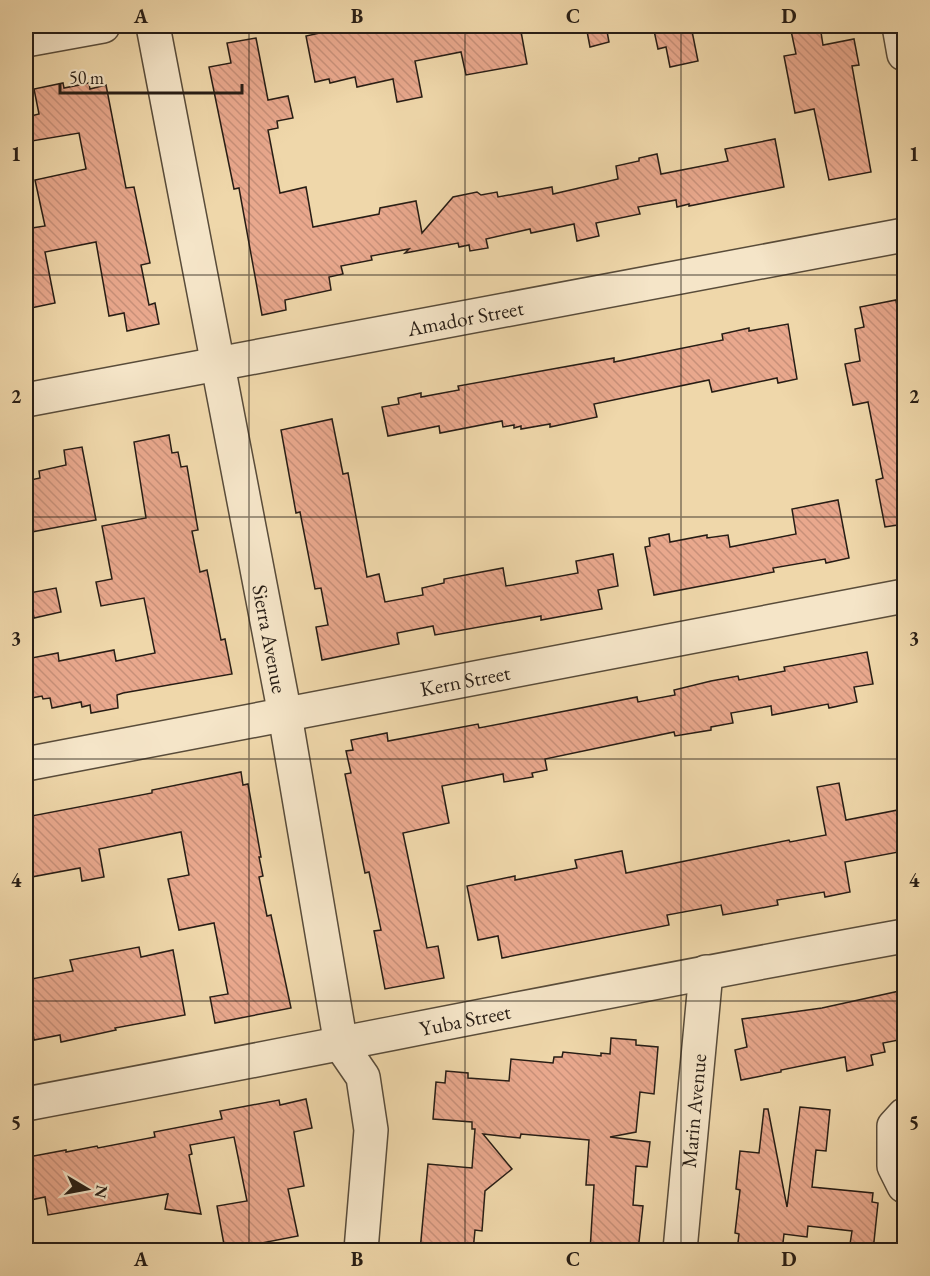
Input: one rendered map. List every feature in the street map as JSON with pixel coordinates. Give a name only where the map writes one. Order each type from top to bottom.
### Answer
[{"type":"street","points":[[26,40],[103,26]]},
{"type":"street","name":"Sierra Avenue","points":[[153,26],[285,715],[341,1045],[363,1077],[371,1130],[361,1251]]},
{"type":"street","points":[[899,26],[904,54]]},
{"type":"street","name":"Amador Street","points":[[26,400],[904,235]]},
{"type":"street","name":"Kern Street","points":[[26,764],[904,596]]},
{"type":"street","name":"Yuba Street","points":[[26,1104],[341,1045],[706,972],[904,936]]},
{"type":"street","name":"Marin Avenue","points":[[680,1251],[706,972]]},
{"type":"street","points":[[904,1115],[894,1126],[894,1166],[904,1186]]},
{"type":"building","points":[[333,26],[520,26],[527,64],[466,75],[461,52],[415,61],[422,97],[397,102],[393,79],[357,87],[355,77],[330,83],[329,79],[315,82],[306,36],[320,33],[319,28]]},
{"type":"building","points":[[586,26],[606,26],[609,42],[590,47]]},
{"type":"building","points":[[653,26],[691,26],[698,61],[670,67],[666,47],[658,49]]},
{"type":"building","points":[[790,26],[820,26],[823,45],[854,39],[859,65],[852,66],[871,172],[829,180],[814,109],[795,113],[784,56],[796,54]]},
{"type":"building","points":[[256,38],[268,100],[288,96],[293,118],[277,121],[278,128],[268,130],[280,193],[306,187],[313,227],[379,214],[380,208],[416,201],[422,233],[453,197],[477,192],[481,195],[497,192],[498,197],[552,187],[553,194],[618,179],[616,166],[639,161],[639,158],[657,154],[661,174],[728,161],[725,149],[775,139],[784,187],[689,206],[689,204],[677,207],[676,200],[638,207],[640,214],[596,223],[599,236],[577,241],[574,224],[531,233],[530,229],[486,239],[488,248],[470,251],[469,245],[459,247],[458,243],[405,253],[409,249],[371,256],[372,260],[341,266],[343,274],[329,277],[331,290],[285,300],[286,310],[262,315],[239,188],[234,189],[209,67],[231,63],[227,43]]},
{"type":"building","points":[[63,83],[64,88],[89,83],[90,89],[106,85],[126,188],[134,187],[150,263],[141,265],[149,305],[155,303],[159,324],[127,331],[124,313],[109,316],[96,242],[45,252],[55,303],[26,309],[26,229],[45,226],[35,180],[86,169],[79,133],[32,141],[27,117],[39,114],[34,89]]},
{"type":"building","points":[[896,300],[898,313],[904,312],[904,524],[885,527],[876,480],[883,478],[868,402],[853,405],[845,364],[860,361],[855,329],[864,327],[860,307]]},
{"type":"building","points":[[788,324],[797,379],[778,383],[777,378],[712,392],[709,380],[594,404],[597,417],[550,427],[550,424],[521,429],[521,426],[514,428],[514,425],[503,427],[502,421],[440,433],[439,426],[388,436],[382,407],[399,404],[398,398],[421,393],[421,397],[459,390],[458,386],[614,358],[614,362],[723,340],[722,334],[749,328],[749,331]]},
{"type":"building","points":[[332,419],[343,474],[348,473],[367,577],[379,574],[385,602],[423,595],[422,588],[444,583],[444,579],[503,568],[506,586],[578,573],[576,561],[613,554],[618,586],[598,590],[602,609],[541,620],[541,616],[435,635],[433,626],[397,633],[399,644],[322,660],[316,627],[328,625],[321,588],[315,589],[300,512],[296,513],[281,430]]},
{"type":"building","points":[[169,435],[172,453],[178,452],[181,467],[187,466],[198,530],[192,531],[200,572],[207,570],[221,640],[225,639],[232,674],[123,693],[117,695],[118,708],[91,713],[90,705],[82,707],[81,702],[52,708],[50,698],[43,699],[42,696],[26,699],[26,659],[58,653],[59,661],[114,650],[116,661],[155,653],[144,598],[101,606],[96,582],[112,579],[102,526],[146,518],[134,442]]},
{"type":"building","points":[[82,447],[96,520],[26,533],[26,481],[40,478],[39,471],[66,465],[64,450]]},
{"type":"building","points":[[838,500],[849,558],[826,563],[825,559],[773,568],[774,572],[654,595],[645,547],[650,546],[649,538],[669,534],[670,542],[707,535],[707,538],[728,535],[730,547],[796,534],[792,509]]},
{"type":"building","points":[[56,588],[61,612],[34,618],[29,593]]},
{"type":"building","points":[[867,652],[873,684],[854,687],[857,702],[829,708],[828,704],[772,715],[771,706],[731,713],[733,723],[711,727],[711,730],[675,736],[674,732],[545,759],[547,770],[532,773],[533,777],[504,782],[503,774],[442,786],[449,823],[403,833],[427,948],[438,946],[444,978],[385,989],[374,931],[381,930],[369,872],[365,873],[345,774],[351,773],[346,751],[353,750],[351,740],[387,733],[388,741],[478,724],[479,728],[637,697],[638,702],[675,695],[674,690],[711,681],[738,676],[739,680],[785,671],[784,667]]},
{"type":"building","points":[[241,772],[243,785],[248,784],[261,857],[259,857],[263,876],[259,877],[267,916],[271,915],[291,1008],[215,1023],[210,997],[228,994],[214,923],[179,930],[168,879],[189,875],[181,832],[99,849],[104,877],[82,881],[80,868],[26,878],[26,817],[152,793],[152,790]]},
{"type":"building","points":[[839,783],[846,820],[898,810],[904,845],[904,851],[845,862],[850,892],[825,897],[824,892],[777,900],[778,905],[723,915],[721,905],[667,915],[669,925],[502,958],[498,936],[478,940],[467,886],[515,876],[515,880],[577,868],[575,860],[622,851],[626,873],[789,840],[790,842],[826,835],[817,787]]},
{"type":"building","points":[[139,947],[141,957],[173,950],[185,1015],[115,1028],[116,1030],[61,1042],[60,1035],[34,1040],[26,980],[73,971],[70,960]]},
{"type":"building","points":[[904,990],[904,1039],[883,1043],[885,1052],[871,1055],[873,1065],[847,1071],[845,1057],[741,1080],[735,1050],[747,1047],[742,1019],[822,1008]]},
{"type":"building","points":[[611,1038],[636,1040],[636,1045],[658,1047],[654,1094],[640,1092],[636,1132],[610,1137],[650,1142],[647,1167],[636,1166],[633,1205],[643,1206],[638,1251],[590,1251],[594,1185],[586,1185],[589,1140],[521,1134],[520,1138],[483,1134],[512,1169],[485,1191],[482,1231],[475,1230],[473,1251],[420,1251],[428,1164],[472,1168],[475,1129],[472,1129],[472,1122],[433,1119],[436,1082],[445,1083],[446,1071],[468,1073],[468,1078],[509,1081],[511,1059],[553,1063],[554,1057],[562,1057],[563,1052],[601,1056],[601,1053],[610,1054]]},
{"type":"building","points":[[306,1099],[312,1128],[294,1132],[304,1186],[288,1189],[298,1236],[225,1250],[217,1206],[247,1201],[234,1137],[190,1145],[192,1154],[189,1155],[201,1214],[165,1209],[168,1194],[48,1215],[45,1197],[26,1201],[26,1161],[29,1160],[28,1157],[97,1146],[98,1148],[155,1137],[154,1132],[222,1119],[220,1111],[279,1100],[280,1105]]},
{"type":"building","points":[[800,1107],[830,1110],[826,1151],[816,1150],[812,1187],[873,1193],[872,1202],[878,1203],[873,1251],[849,1251],[852,1231],[808,1226],[807,1237],[784,1234],[782,1251],[737,1251],[739,1234],[735,1233],[740,1190],[736,1189],[740,1151],[759,1153],[764,1109],[768,1109],[787,1207]]}]
